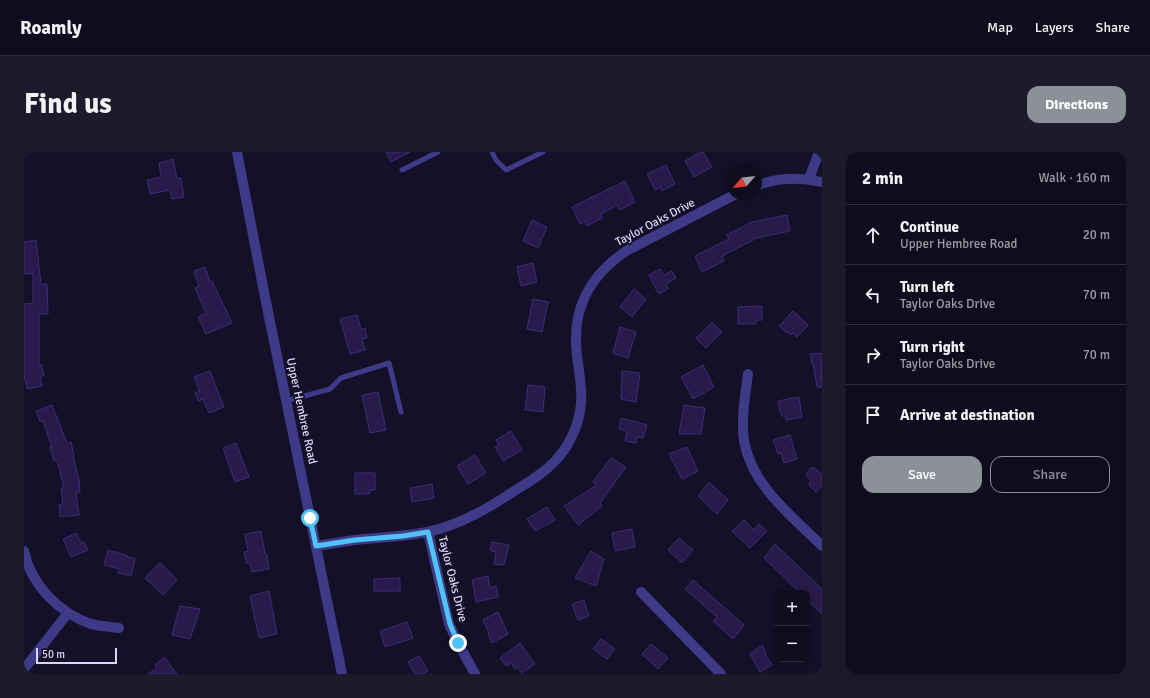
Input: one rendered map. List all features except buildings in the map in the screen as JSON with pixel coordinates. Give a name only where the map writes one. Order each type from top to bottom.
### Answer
[{"type":"street","name":"Upper Hembree Road","points":[[237,152],[342,674]]},
{"type":"street","points":[[809,179],[819,152]]},
{"type":"street","points":[[762,184],[788,178],[809,179],[822,182]]},
{"type":"street","name":"Taylor Oaks Drive","points":[[316,546],[428,532],[461,521],[491,506],[544,472],[565,450],[576,428],[581,405],[581,389],[576,342],[577,319],[584,296],[598,275],[611,262],[626,251],[726,199]]},
{"type":"street","points":[[748,374],[743,418],[744,442],[752,467],[761,483],[773,497],[822,546]]},
{"type":"street","name":"Taylor Oaks Drive","points":[[428,532],[450,624],[458,643],[475,674]]},
{"type":"street","points":[[24,551],[32,573],[42,589],[53,602],[68,613],[92,624],[119,628]]},
{"type":"street","points":[[640,592],[721,674]]},
{"type":"street","points":[[24,669],[68,613]]},
{"type":"lane","points":[[402,170],[438,152]]},
{"type":"lane","points":[[492,152],[496,160],[506,170],[543,152]]},
{"type":"lane","points":[[286,401],[330,389],[341,378],[389,363],[401,412]]},
{"type":"route","points":[[310,518],[316,546],[428,532],[450,624],[458,643]]}]
